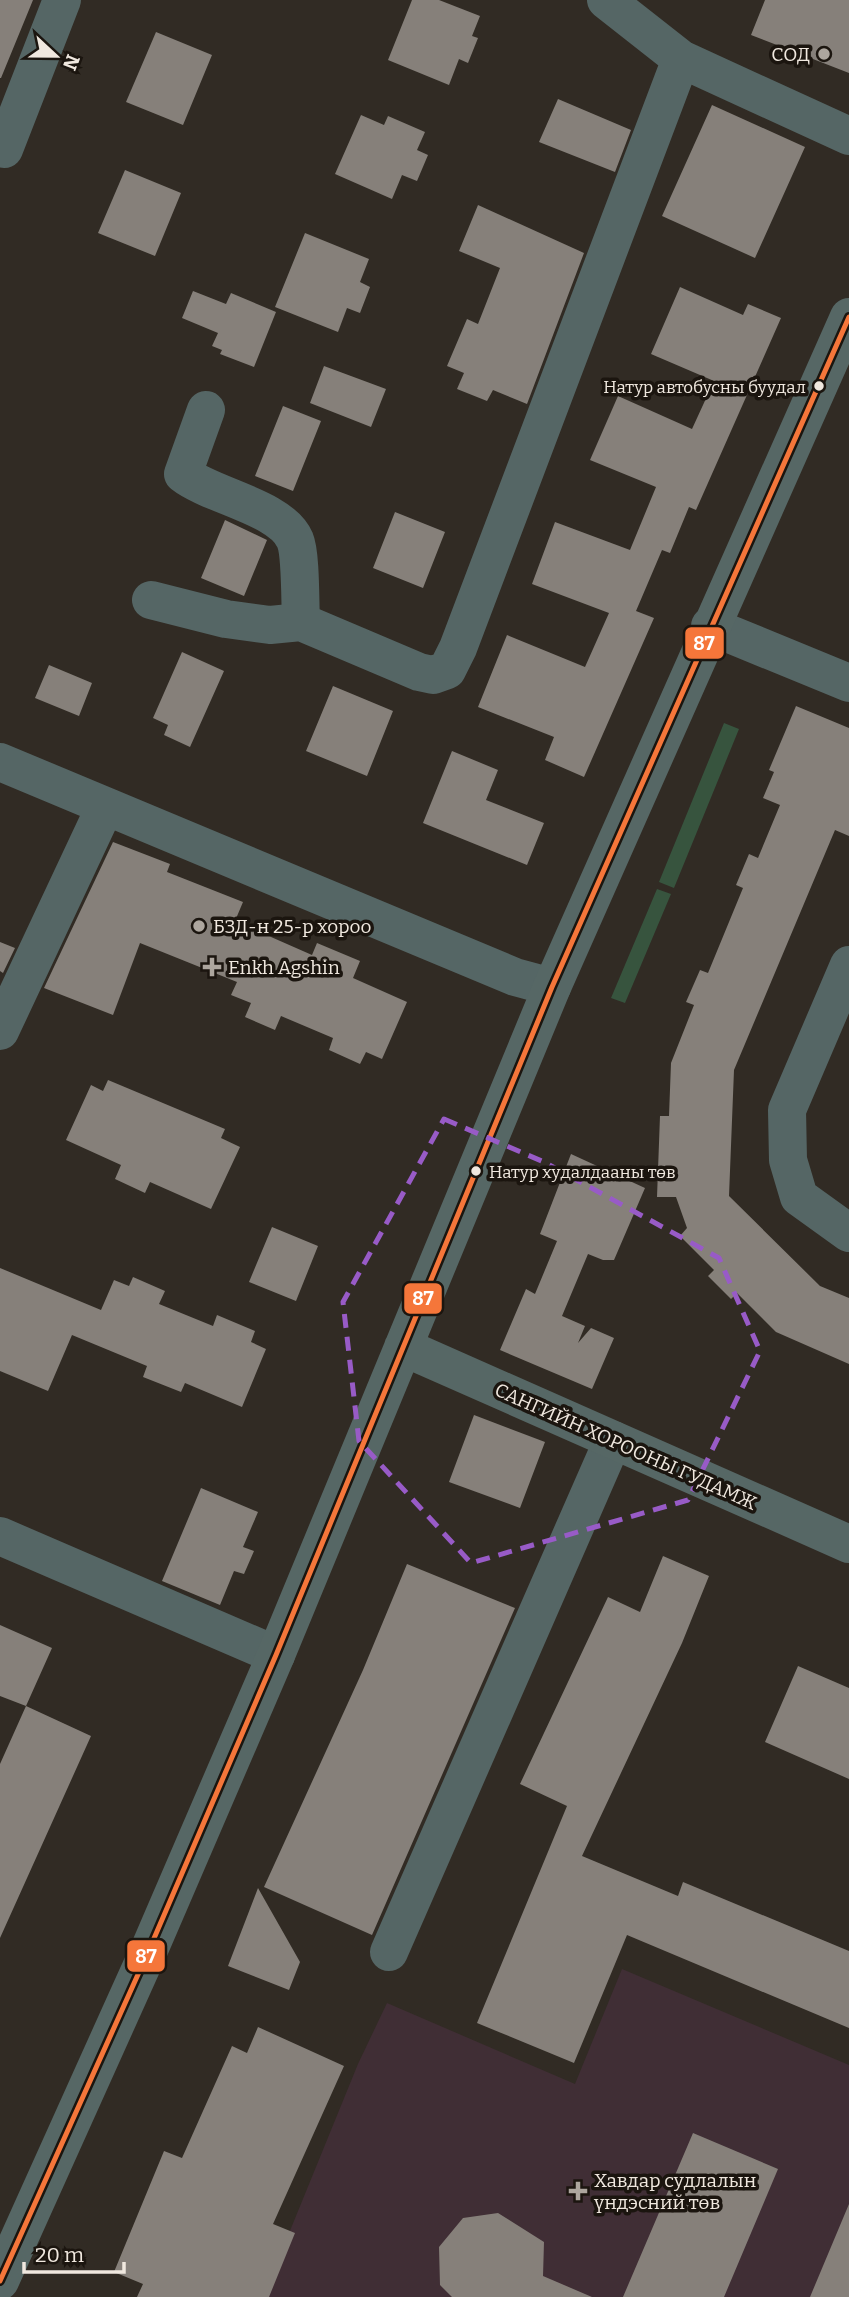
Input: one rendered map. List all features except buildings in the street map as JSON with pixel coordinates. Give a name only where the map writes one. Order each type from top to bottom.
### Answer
[{"type":"main road","points":[[0,2281],[149,1951],[276,1655],[552,987],[849,317]]},
{"type":"main road","name":"САНГИЙН ХОРООНЫ ГУДАМЖ","points":[[403,1347],[849,1544]]},
{"type":"street","points":[[4,149],[62,0]]},
{"type":"street","points":[[606,0],[681,59],[849,136]]},
{"type":"street","points":[[150,600],[226,619],[270,625],[301,622],[419,671],[433,675],[447,670],[463,635],[681,59]]},
{"type":"street","points":[[206,410],[183,474],[196,484],[282,523],[289,531],[295,540],[301,622]]},
{"type":"street","points":[[710,626],[849,683]]},
{"type":"street","points":[[0,762],[515,977],[552,987]]},
{"type":"street","points":[[0,1031],[105,807]]},
{"type":"street","points":[[849,965],[787,1110],[788,1160],[799,1197],[849,1233]]},
{"type":"street","points":[[389,1952],[613,1440]]},
{"type":"street","points":[[0,1536],[276,1655]]},
{"type":"highlighted area","points":[[444,1119],[544,1162],[719,1258],[760,1351],[688,1500],[471,1563],[359,1441],[343,1302]]},
{"type":"shaded area","name":"Хавдар судлалын үндэсний төв","points":[[622,1969],[849,2065],[849,2297],[263,2297],[358,2064],[387,2003],[575,2084]]},
{"type":"green space","points":[[724,723],[739,729],[674,888],[659,882]]},
{"type":"green space","points":[[657,889],[671,894],[625,1003],[611,998]]},
{"type":"transit line","name":"87","points":[[0,2281],[149,1950],[276,1655],[552,987],[849,317]]},
{"type":"place","name":"СОД","points":[[824,54]]},
{"type":"place","name":"Натур автобусны буудал","points":[[819,386]]},
{"type":"place","name":"БЗД-н 25-р хороо","points":[[199,926]]},
{"type":"place","name":"Enkh Agshin","points":[[212,967]]},
{"type":"place","name":"Натур худалдааны төв","points":[[476,1171]]},
{"type":"place","name":"Хавдар судлалын үндэсний төв","points":[[578,2191]]}]
